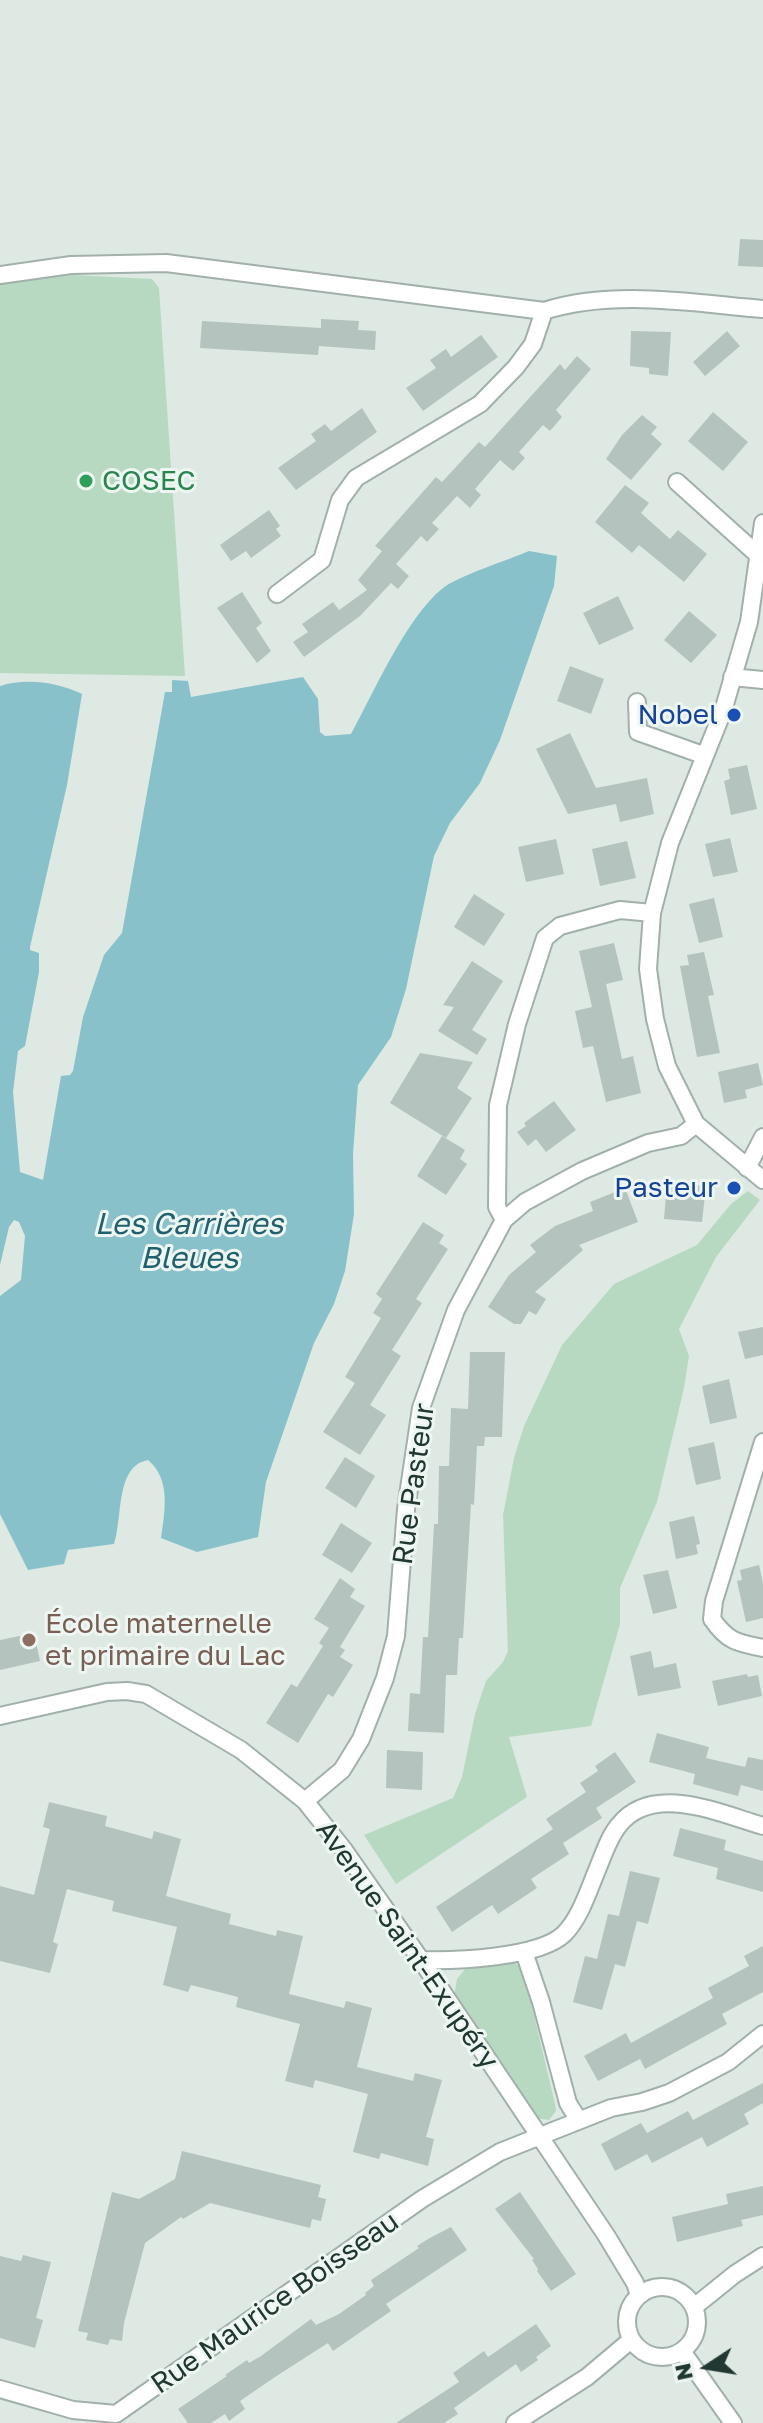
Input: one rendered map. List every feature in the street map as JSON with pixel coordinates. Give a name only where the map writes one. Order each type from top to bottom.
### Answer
[{"type":"street","points":[[0,275],[71,265],[166,263],[544,311],[569,303],[610,300],[763,309]]},
{"type":"street","points":[[277,594],[322,560],[340,500],[356,478],[480,404],[516,367],[533,344],[544,311]]},
{"type":"street","points":[[677,482],[758,555]]},
{"type":"street","points":[[763,523],[749,622],[723,711],[670,843],[652,913],[648,969],[655,1019],[667,1066],[696,1124],[763,1180]]},
{"type":"street","points":[[732,677],[763,680]]},
{"type":"street","points":[[637,702],[638,732],[703,755]]},
{"type":"street","points":[[504,1220],[497,1207],[498,1105],[517,1024],[545,938],[560,926],[620,910],[652,913]]},
{"type":"street","name":"Rue Pasteur","points":[[305,1801],[342,1770],[361,1739],[385,1678],[396,1636],[406,1509],[421,1408],[456,1310],[504,1220],[525,1202],[582,1171],[648,1143],[681,1136],[696,1124]]},
{"type":"street","points":[[747,1168],[763,1137]]},
{"type":"street","points":[[763,1442],[714,1601],[712,1619],[723,1635],[739,1643],[763,1648]]},
{"type":"street","name":"Avenue Saint-Exupéry","points":[[0,1716],[107,1692],[146,1694],[241,1750],[305,1801],[344,1850],[421,1960],[606,2235],[639,2295]]},
{"type":"street","points":[[421,1960],[470,1959],[524,1952],[562,1936],[584,1902],[619,1825],[637,1810],[662,1803],[680,1804],[763,1826]]},
{"type":"street","points":[[524,1952],[568,2103],[578,2119]]},
{"type":"street","name":"Rue Maurice Boisseau","points":[[0,2389],[73,2410],[119,2418],[422,2199],[500,2152],[578,2119],[642,2102],[682,2086],[728,2062],[763,2034]]},
{"type":"street","points":[[694,2307],[763,2256]]},
{"type":"street","points":[[669,2288],[679,2292],[694,2307],[696,2327],[689,2344],[682,2351],[672,2356],[648,2355],[631,2340],[627,2316],[631,2304],[648,2289],[669,2288]]},
{"type":"street","points":[[515,2423],[587,2377],[631,2340]]},
{"type":"street","points":[[682,2351],[733,2423]]},
{"type":"green space","name":"COSEC","points":[[73,275],[152,279],[159,288],[185,676],[0,673],[0,283]]},
{"type":"green space","points":[[748,1191],[760,1200],[716,1257],[679,1329],[689,1356],[684,1388],[657,1502],[620,1588],[620,1624],[591,1726],[509,1737],[527,1797],[396,1884],[364,1835],[453,1798],[462,1777],[475,1714],[486,1681],[503,1662],[508,1651],[503,1515],[514,1458],[524,1426],[562,1345],[614,1284],[697,1245],[731,1204]]},
{"type":"green space","points":[[511,1961],[519,1966],[526,1981],[555,2104],[556,2111],[549,2120],[535,2118],[454,1996],[457,1979],[466,1968]]},
{"type":"water","name":"Les Carrières Bleues","points":[[529,551],[557,556],[554,586],[500,740],[480,783],[450,823],[434,856],[406,989],[391,1037],[358,1085],[353,1154],[354,1214],[345,1271],[334,1304],[314,1343],[266,1482],[258,1537],[197,1552],[161,1538],[165,1496],[160,1476],[148,1460],[137,1464],[125,1482],[114,1544],[68,1550],[64,1564],[28,1570],[0,1514],[0,1296],[21,1280],[25,1236],[19,1222],[14,1220],[9,1227],[0,1265],[0,686],[41,682],[82,694],[67,785],[30,947],[30,950],[39,953],[39,972],[25,1046],[18,1051],[13,1092],[20,1172],[43,1180],[61,1076],[70,1075],[73,1071],[83,1017],[104,955],[122,933],[165,692],[172,692],[172,680],[188,681],[191,697],[303,677],[318,699],[320,732],[325,736],[351,734],[392,656],[430,601],[443,588],[460,578]]},
{"type":"building","points":[[740,239],[763,240],[763,267],[738,266]]},
{"type":"building","points":[[321,319],[359,321],[358,330],[376,331],[375,350],[319,346],[318,355],[200,348],[202,321],[321,328]]},
{"type":"building","points":[[631,331],[671,332],[668,376],[649,374],[649,368],[630,366]]},
{"type":"building","points":[[727,331],[740,346],[705,376],[693,362]]},
{"type":"building","points":[[481,335],[498,357],[423,411],[406,388],[436,368],[430,360],[446,349],[451,357]]},
{"type":"building","points":[[577,356],[591,369],[556,410],[562,417],[550,431],[543,425],[519,452],[525,458],[513,471],[500,460],[475,489],[481,495],[470,508],[457,496],[432,523],[439,529],[427,542],[421,536],[396,564],[409,576],[398,589],[391,583],[360,616],[304,657],[293,642],[308,632],[302,624],[333,602],[339,610],[367,590],[358,580],[382,551],[375,546],[436,477],[442,482],[479,442],[485,447],[560,364],[565,370]]},
{"type":"building","points":[[362,408],[377,432],[296,490],[278,468],[316,441],[311,434],[325,424],[331,431]]},
{"type":"building","points":[[713,412],[748,442],[723,471],[688,441]]},
{"type":"building","points":[[642,415],[657,427],[651,434],[662,444],[631,480],[606,459],[622,435]]},
{"type":"building","points":[[625,485],[649,503],[641,513],[670,539],[678,530],[707,554],[684,582],[639,545],[632,553],[595,522]]},
{"type":"building","points":[[269,510],[280,526],[276,529],[281,536],[251,558],[246,551],[231,561],[220,545]]},
{"type":"building","points":[[242,592],[262,623],[256,628],[271,651],[257,663],[217,608]]},
{"type":"building","points":[[618,596],[634,629],[599,645],[583,613]]},
{"type":"building","points":[[689,611],[717,635],[691,663],[664,640]]},
{"type":"building","points":[[570,666],[604,679],[591,714],[557,701]]},
{"type":"building","points":[[570,733],[596,788],[647,778],[654,814],[620,822],[616,804],[568,814],[536,749]]},
{"type":"building","points":[[747,765],[757,809],[731,815],[724,781],[730,779],[728,769]]},
{"type":"building","points":[[730,838],[738,872],[713,877],[705,844]]},
{"type":"building","points":[[556,839],[564,874],[526,882],[518,847]]},
{"type":"building","points":[[627,841],[636,878],[600,886],[592,849]]},
{"type":"building","points":[[474,894],[505,914],[484,946],[454,927]]},
{"type":"building","points":[[714,898],[723,937],[699,943],[689,904]]},
{"type":"building","points":[[614,943],[623,980],[606,984],[622,1059],[633,1056],[641,1093],[606,1102],[593,1046],[583,1048],[575,1011],[592,1007],[579,951]]},
{"type":"building","points":[[704,952],[714,995],[708,996],[720,1053],[697,1057],[680,966],[689,965],[687,955]]},
{"type":"building","points":[[472,961],[503,981],[472,1030],[487,1039],[477,1055],[438,1031],[454,1007],[443,1005]]},
{"type":"building","points":[[420,1053],[473,1062],[457,1088],[472,1098],[446,1138],[390,1103]]},
{"type":"building","points":[[758,1063],[763,1085],[745,1090],[747,1098],[724,1103],[718,1072]]},
{"type":"building","points":[[554,1101],[576,1130],[546,1152],[536,1139],[528,1146],[517,1132],[526,1126],[524,1123]]},
{"type":"building","points":[[442,1136],[465,1150],[460,1159],[467,1164],[446,1195],[417,1176]]},
{"type":"building","points":[[667,1183],[706,1186],[702,1222],[664,1219]]},
{"type":"building","points":[[625,1188],[638,1222],[579,1245],[583,1250],[535,1292],[546,1299],[536,1315],[529,1311],[521,1324],[514,1324],[488,1307],[509,1275],[536,1252],[530,1245],[555,1226],[593,1211],[590,1202]]},
{"type":"building","points":[[423,1222],[444,1235],[439,1243],[448,1249],[416,1299],[422,1303],[392,1350],[401,1356],[370,1405],[386,1415],[360,1455],[323,1432],[355,1383],[345,1377],[381,1318],[373,1313],[382,1299],[376,1294]]},
{"type":"building","points":[[763,1327],[763,1355],[745,1359],[738,1332]]},
{"type":"building","points":[[470,1352],[505,1352],[502,1437],[485,1437],[484,1446],[477,1446],[463,1638],[459,1638],[457,1675],[446,1675],[444,1733],[408,1731],[410,1693],[420,1694],[423,1637],[428,1637],[434,1524],[438,1524],[439,1466],[449,1466],[451,1408],[468,1409]]},
{"type":"building","points":[[729,1379],[737,1418],[710,1424],[702,1386]]},
{"type":"building","points":[[714,1442],[721,1479],[696,1485],[688,1448]]},
{"type":"building","points":[[345,1457],[375,1476],[356,1508],[325,1488]]},
{"type":"building","points":[[694,1516],[700,1544],[696,1545],[698,1554],[676,1559],[669,1522]]},
{"type":"building","points":[[341,1523],[372,1543],[352,1573],[322,1555]]},
{"type":"building","points":[[759,1565],[763,1583],[763,1618],[746,1622],[737,1581],[742,1580],[740,1570]]},
{"type":"building","points":[[668,1570],[677,1608],[653,1614],[643,1575]]},
{"type":"building","points":[[340,1578],[355,1589],[350,1597],[365,1606],[340,1647],[345,1650],[340,1657],[353,1665],[333,1697],[328,1694],[298,1743],[266,1723],[291,1684],[297,1687],[323,1646],[319,1643],[329,1628],[314,1619]]},
{"type":"building","points":[[34,1633],[40,1661],[0,1670],[0,1640]]},
{"type":"building","points":[[651,1651],[654,1668],[676,1663],[681,1688],[638,1696],[630,1656]]},
{"type":"building","points":[[747,1674],[748,1677],[758,1675],[762,1696],[718,1706],[712,1681]]},
{"type":"building","points":[[657,1733],[709,1747],[706,1758],[745,1767],[748,1757],[763,1760],[763,1791],[741,1785],[738,1796],[693,1784],[695,1774],[649,1762]]},
{"type":"building","points":[[387,1750],[423,1752],[422,1790],[386,1788]]},
{"type":"building","points":[[615,1752],[636,1782],[596,1808],[602,1818],[563,1843],[569,1854],[531,1879],[537,1888],[498,1914],[492,1905],[452,1932],[436,1907],[553,1829],[546,1819],[586,1792],[580,1783],[598,1771],[595,1766]]},
{"type":"building","points":[[49,1802],[107,1816],[105,1826],[152,1839],[154,1831],[181,1839],[166,1896],[231,1914],[229,1924],[276,1936],[277,1930],[303,1936],[289,1994],[344,2008],[346,2001],[372,2008],[357,2067],[413,2081],[415,2073],[442,2080],[426,2137],[434,2139],[428,2166],[381,2153],[379,2159],[353,2152],[368,2094],[315,2080],[313,2088],[285,2081],[300,2024],[236,2007],[238,1997],[191,1985],[188,1992],[163,1985],[177,1927],[112,1911],[114,1901],[67,1889],[53,1942],[58,1944],[50,1973],[0,1961],[0,1886],[34,1895],[50,1829],[43,1827]]},
{"type":"building","points":[[680,1828],[726,1840],[724,1850],[763,1861],[763,1892],[716,1879],[718,1868],[673,1856]]},
{"type":"building","points":[[630,1871],[660,1878],[648,1924],[637,1921],[625,1967],[615,1964],[602,2010],[573,2002],[585,1956],[597,1959],[608,1914],[619,1916]]},
{"type":"building","points":[[763,1946],[763,1992],[722,2014],[727,2024],[645,2069],[640,2059],[598,2081],[584,2056],[626,2033],[631,2043],[713,1998],[708,1988],[749,1966],[744,1956]]},
{"type":"building","points":[[763,2083],[763,2103],[744,2114],[749,2124],[707,2147],[702,2137],[652,2163],[647,2154],[615,2171],[601,2144],[641,2123],[647,2133],[688,2111],[693,2120]]},
{"type":"building","points":[[182,2151],[321,2185],[318,2197],[326,2199],[321,2221],[312,2219],[310,2228],[210,2203],[183,2219],[181,2217],[145,2243],[122,2341],[110,2339],[108,2345],[86,2340],[88,2333],[78,2331],[112,2192],[139,2199],[175,2179]]},
{"type":"building","points":[[763,2186],[763,2215],[741,2220],[743,2226],[677,2242],[672,2217],[728,2204],[726,2194]]},
{"type":"building","points":[[520,2192],[576,2274],[551,2291],[537,2271],[534,2259],[495,2209]]},
{"type":"building","points":[[451,2227],[467,2250],[386,2304],[391,2311],[333,2351],[328,2343],[240,2401],[245,2409],[229,2421],[225,2414],[211,2423],[188,2423],[178,2409],[247,2360],[249,2363],[261,2356],[311,2319],[316,2325],[339,2314],[366,2295],[374,2286],[371,2280],[419,2248],[417,2246]]},
{"type":"building","points":[[23,2255],[51,2262],[36,2318],[43,2320],[35,2348],[0,2338],[0,2256],[21,2261]]},
{"type":"building","points":[[536,2324],[551,2346],[536,2357],[538,2360],[521,2372],[516,2364],[454,2408],[458,2414],[444,2423],[396,2423],[459,2382],[453,2373],[484,2351],[488,2357]]},
{"type":"place","name":"COSEC","points":[[86,481]]},
{"type":"place","name":"Nobel","points":[[734,715]]},
{"type":"place","name":"Pasteur","points":[[734,1188]]},
{"type":"place","name":"École maternelle et primaire du Lac","points":[[29,1640]]}]
